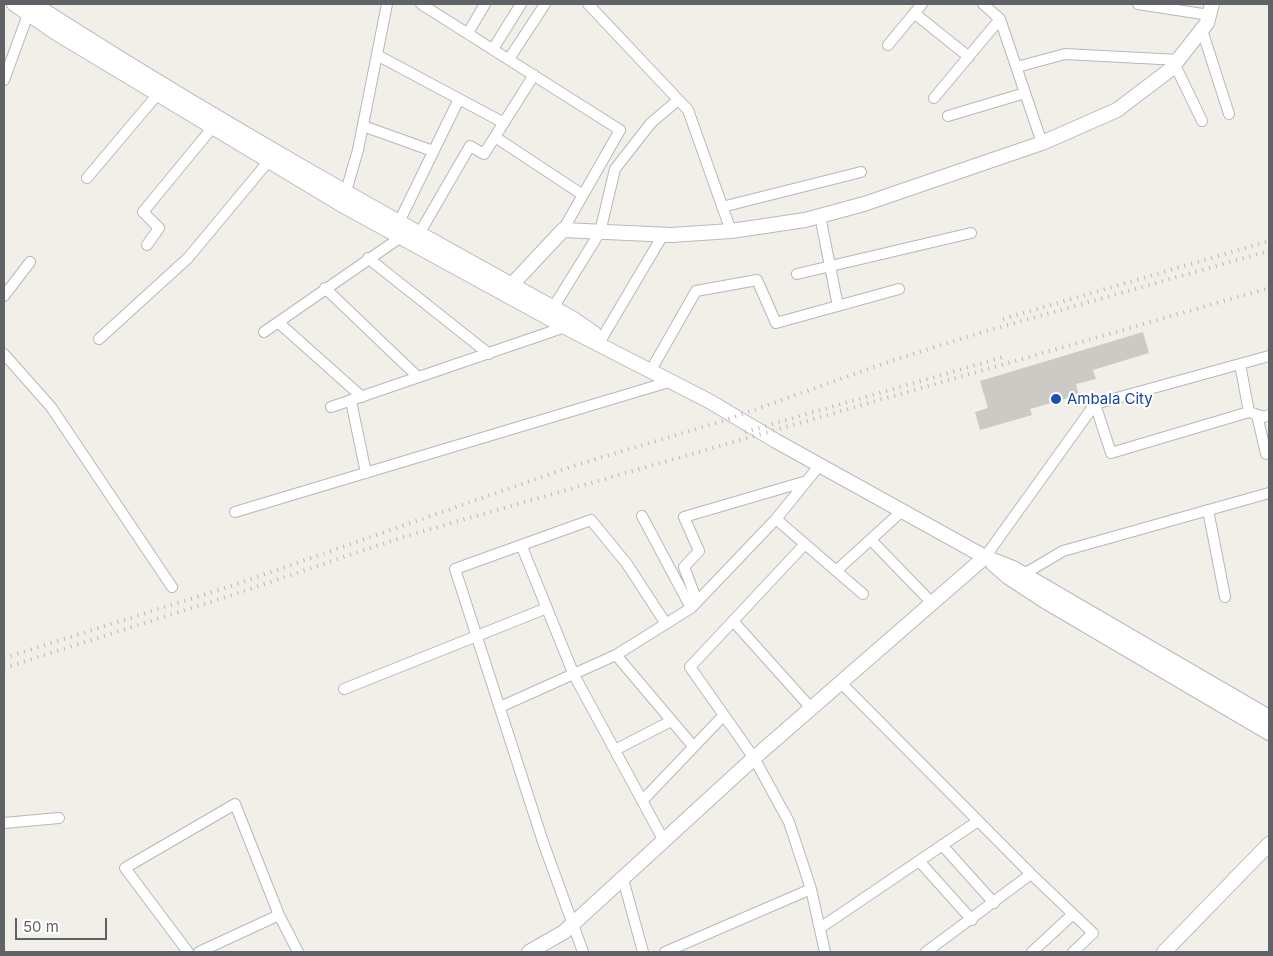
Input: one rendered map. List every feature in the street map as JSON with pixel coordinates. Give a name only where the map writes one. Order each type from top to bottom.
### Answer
[{"type":"main road","points":[[14,4],[31,7],[154,80],[272,157],[344,199],[401,237],[507,289],[553,308],[648,368]]},
{"type":"main road","points":[[31,7],[157,95],[212,128],[272,157]]},
{"type":"main road","points":[[507,289],[563,230],[663,235],[731,231],[820,216],[864,204],[1042,143],[1116,110],[1177,62],[1202,30],[1211,9]]},
{"type":"main road","points":[[344,199],[399,222],[565,327],[672,381],[984,557],[1024,574],[1269,717]]},
{"type":"main road","points":[[529,952],[564,932],[754,758],[984,557]]},
{"type":"main road","points":[[984,557],[1008,577],[1043,600],[1269,732]]},
{"type":"main road","points":[[1164,952],[1269,844]]},
{"type":"street","points":[[344,199],[363,126],[387,4]]},
{"type":"street","points":[[421,4],[620,130],[563,230]]},
{"type":"street","points":[[468,34],[485,4]]},
{"type":"street","points":[[493,49],[520,4]]},
{"type":"street","points":[[509,59],[545,4]]},
{"type":"street","points":[[588,4],[688,110],[731,231]]},
{"type":"street","points":[[888,45],[922,4]]},
{"type":"street","points":[[983,4],[1000,19],[1042,143]]},
{"type":"street","points":[[1138,4],[1211,9]]},
{"type":"street","points":[[4,80],[31,7]]},
{"type":"street","points":[[914,13],[969,57]]},
{"type":"street","points":[[934,98],[1000,19]]},
{"type":"street","points":[[1202,30],[1229,114]]},
{"type":"street","points":[[1017,67],[1065,54],[1177,62],[1202,122]]},
{"type":"street","points":[[377,55],[504,122]]},
{"type":"street","points":[[419,234],[470,146],[484,154],[534,75]]},
{"type":"street","points":[[948,116],[1025,93]]},
{"type":"street","points":[[87,178],[157,95]]},
{"type":"street","points":[[399,222],[459,99]]},
{"type":"street","points":[[553,308],[600,232],[616,169],[650,122],[678,100]]},
{"type":"street","points":[[363,126],[433,151]]},
{"type":"street","points":[[146,245],[159,228],[143,212],[212,128]]},
{"type":"street","points":[[495,137],[583,195]]},
{"type":"street","points":[[99,339],[188,258],[272,157]]},
{"type":"street","points":[[722,207],[860,172]]},
{"type":"street","points":[[820,216],[838,306]]},
{"type":"street","points":[[797,274],[971,233]]},
{"type":"street","points":[[602,338],[663,235]]},
{"type":"street","points":[[264,332],[368,258],[401,237]]},
{"type":"street","points":[[368,258],[489,354]]},
{"type":"street","points":[[4,296],[30,262]]},
{"type":"street","points":[[648,368],[696,291],[757,280],[776,323],[899,289]]},
{"type":"street","points":[[325,288],[418,377]]},
{"type":"street","points":[[279,323],[362,397]]},
{"type":"street","points":[[331,407],[565,327]]},
{"type":"street","points":[[4,354],[50,407],[172,588]]},
{"type":"street","points":[[984,557],[1095,404],[1269,356]]},
{"type":"street","points":[[1240,364],[1266,454]]},
{"type":"street","points":[[235,512],[672,381]]},
{"type":"street","points":[[351,400],[366,473]]},
{"type":"street","points":[[1095,404],[1111,454],[1253,414],[1269,415]]},
{"type":"street","points":[[500,707],[616,656],[694,604],[776,519],[820,466]]},
{"type":"street","points":[[694,604],[684,567],[699,552],[684,517],[807,481]]},
{"type":"street","points":[[1024,574],[1063,551],[1269,493]]},
{"type":"street","points":[[1208,510],[1225,596]]},
{"type":"street","points":[[836,571],[902,512]]},
{"type":"street","points":[[642,516],[694,604]]},
{"type":"street","points":[[776,519],[863,594]]},
{"type":"street","points":[[583,952],[540,833],[455,569],[522,547],[592,520],[627,564],[666,624]]},
{"type":"street","points":[[870,540],[932,603]]},
{"type":"street","points":[[805,544],[690,667],[754,758],[789,822],[811,889],[825,952]]},
{"type":"street","points":[[522,547],[574,675],[664,841]]},
{"type":"street","points":[[344,688],[547,608]]},
{"type":"street","points":[[733,621],[812,708]]},
{"type":"street","points":[[616,656],[693,746]]},
{"type":"street","points":[[841,682],[978,821],[1093,933],[1072,952]]},
{"type":"street","points":[[642,800],[724,715]]},
{"type":"street","points":[[615,750],[671,721]]},
{"type":"street","points":[[188,952],[125,868],[235,804],[279,914],[298,952]]},
{"type":"street","points":[[4,823],[59,818]]},
{"type":"street","points":[[820,928],[978,821]]},
{"type":"street","points":[[942,845],[994,903]]},
{"type":"street","points":[[919,861],[972,920]]},
{"type":"street","points":[[926,952],[1032,874]]},
{"type":"street","points":[[623,879],[643,952]]},
{"type":"street","points":[[665,952],[811,889]]},
{"type":"street","points":[[199,952],[279,914]]},
{"type":"street","points":[[1032,952],[1073,914]]},
{"type":"building","points":[[1143,332],[1149,353],[1093,370],[1096,379],[1076,384],[1079,395],[1030,409],[1032,415],[980,430],[975,412],[988,408],[980,381]]},
{"type":"railway","points":[[1003,319],[1269,241]]},
{"type":"railway","points":[[4,658],[231,586],[576,465],[723,421],[888,362],[976,334],[1269,251]]},
{"type":"railway","points":[[4,668],[232,595],[403,537],[1269,288]]},
{"type":"railway","points":[[745,432],[1007,356]]},
{"type":"place","name":"Ambala City","points":[[1056,399]]}]
